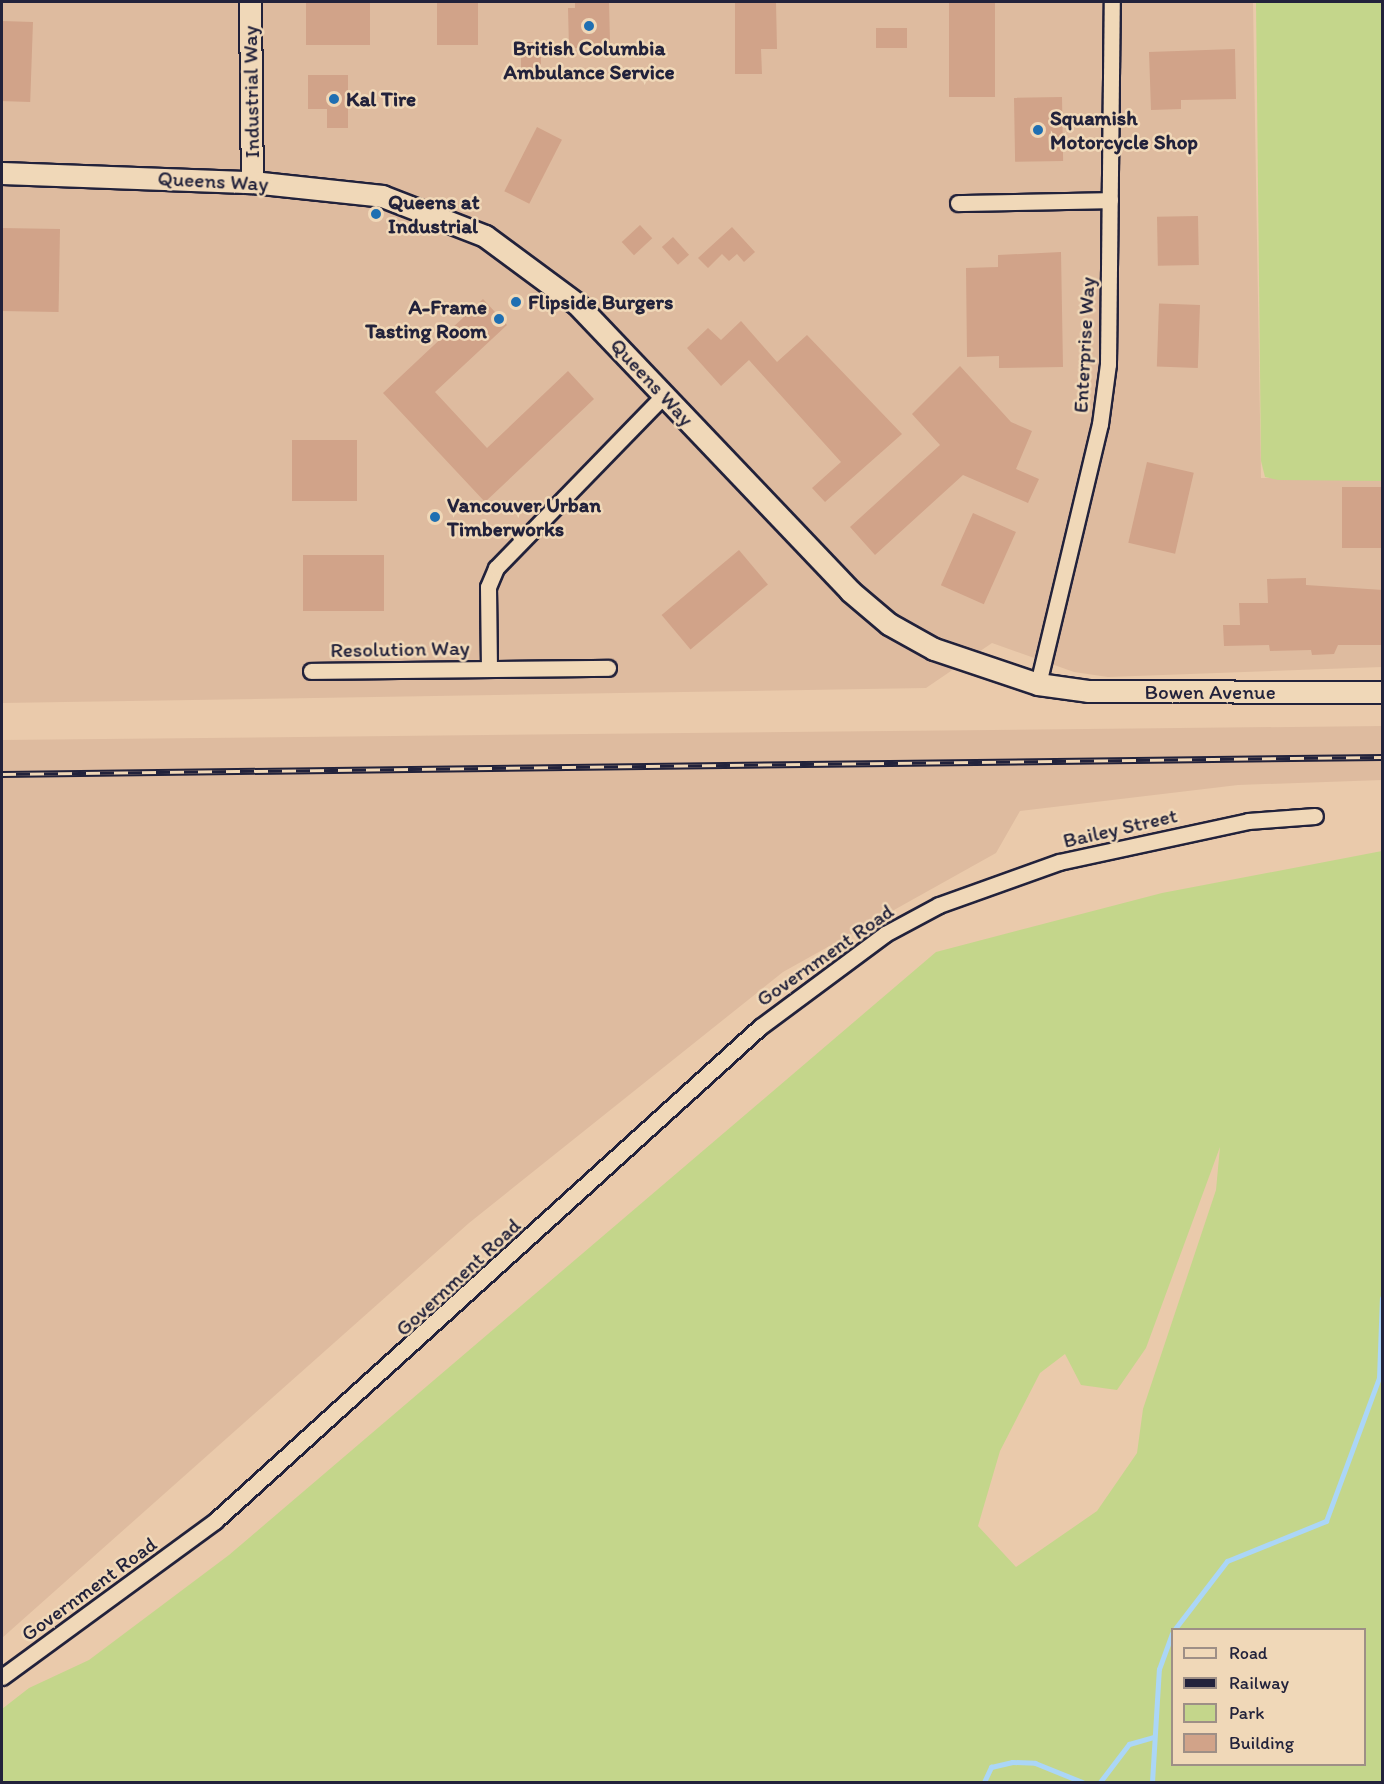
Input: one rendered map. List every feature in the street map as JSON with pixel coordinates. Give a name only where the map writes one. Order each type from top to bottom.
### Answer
[{"type":"street","name":"Industrial Way","points":[[250,2],[252,182]]},
{"type":"street","name":"Enterprise Way","points":[[1038,684],[1100,424],[1108,364],[1112,2]]},
{"type":"street","name":"Queens Way","points":[[2,173],[252,182],[382,196],[485,236],[552,281],[889,624],[934,649],[1038,684]]},
{"type":"street","points":[[958,203],[1110,200]]},
{"type":"street","name":"Resolution Way","points":[[489,669],[488,587],[496,568],[664,395]]},
{"type":"street","name":"Resolution Way","points":[[311,671],[608,668]]},
{"type":"street","name":"Bowen Avenue","points":[[1038,684],[1088,691],[1383,692]]},
{"type":"street","name":"Bailey Street","points":[[939,905],[1059,862],[1248,821],[1315,816]]},
{"type":"street","name":"Government Road","points":[[2,1677],[215,1521],[760,1027],[885,934],[939,905]]},
{"type":"shaded area","points":[[2,2],[1253,2],[1261,478],[1382,477],[1382,667],[1108,677],[1074,672],[992,643],[926,688],[2,703]]},
{"type":"shaded area","points":[[1382,726],[1382,780],[1238,785],[1020,811],[996,853],[783,972],[469,1223],[2,1638],[2,740]]},
{"type":"green space","points":[[1256,2],[1382,2],[1382,481],[1278,480],[1265,477],[1261,461]]},
{"type":"green space","points":[[1382,851],[1382,1782],[2,1782],[2,1709],[29,1688],[89,1660],[229,1555],[936,952],[1162,893]],"holes":[[[1220,1147],[1216,1190],[1143,1409],[1137,1453],[1097,1511],[1016,1567],[978,1526],[1000,1451],[1040,1373],[1065,1354],[1081,1385],[1117,1390],[1146,1348]]]},
{"type":"building","points":[[306,2],[370,2],[370,45],[306,45]]},
{"type":"building","points":[[437,2],[478,2],[478,45],[437,45]]},
{"type":"building","name":"British Columbia Ambulance Service","points":[[575,2],[609,2],[610,43],[569,49],[568,8],[575,8]]},
{"type":"building","points":[[735,2],[776,2],[777,49],[761,49],[762,74],[735,74]]},
{"type":"building","points":[[949,2],[995,2],[995,97],[949,97]]},
{"type":"building","points":[[2,21],[33,22],[30,102],[2,101]]},
{"type":"building","points":[[876,28],[907,28],[907,48],[876,48]]},
{"type":"building","points":[[521,42],[541,42],[541,75],[521,75]]},
{"type":"building","points":[[1235,49],[1236,99],[1181,100],[1181,109],[1151,110],[1149,52]]},
{"type":"building","points":[[308,75],[348,75],[348,128],[327,128],[327,109],[308,109]]},
{"type":"building","name":"Squamish Motorcycle Shop","points":[[1062,97],[1063,161],[1015,162],[1014,98]]},
{"type":"building","points":[[537,127],[562,140],[529,204],[504,191]]},
{"type":"building","points":[[1198,216],[1199,265],[1158,266],[1157,217]]},
{"type":"building","points":[[640,225],[652,238],[634,255],[622,242]]},
{"type":"building","points":[[732,227],[755,252],[744,262],[737,254],[729,261],[722,254],[708,268],[698,258]]},
{"type":"building","points":[[2,228],[60,229],[59,312],[2,311]]},
{"type":"building","points":[[673,237],[689,255],[678,265],[662,247]]},
{"type":"building","points":[[1061,252],[1063,367],[999,368],[999,356],[967,357],[966,268],[998,267],[998,255]]},
{"type":"building","points":[[483,299],[507,325],[435,392],[487,448],[568,371],[594,399],[485,502],[383,393]]},
{"type":"building","points":[[1159,304],[1200,305],[1198,368],[1157,367]]},
{"type":"building","points":[[741,321],[777,362],[807,335],[902,434],[825,502],[812,488],[841,462],[749,360],[721,386],[687,348],[708,328],[721,340]]},
{"type":"building","points":[[960,366],[1011,422],[1032,431],[1016,469],[1039,479],[1028,503],[963,475],[875,555],[850,527],[940,445],[912,414]]},
{"type":"building","points":[[292,440],[357,440],[357,501],[292,501]]},
{"type":"building","points":[[1147,462],[1194,473],[1175,554],[1128,543]]},
{"type":"building","points":[[1342,487],[1382,487],[1382,548],[1342,548]]},
{"type":"building","points":[[973,513],[1016,532],[984,604],[941,585]]},
{"type":"building","points":[[739,550],[768,584],[691,649],[662,615]]},
{"type":"building","points":[[303,555],[384,555],[384,611],[303,611]]},
{"type":"building","points":[[1306,578],[1306,585],[1383,590],[1383,645],[1338,645],[1334,654],[1312,655],[1311,650],[1270,651],[1269,645],[1224,646],[1223,625],[1240,625],[1239,603],[1268,603],[1267,579]]},
{"type":"waterway","points":[[1176,1628],[1227,1561],[1326,1521],[1379,1378],[1382,1298]]},
{"type":"waterway","points":[[1152,1782],[1159,1669],[1171,1636]]},
{"type":"waterway","points":[[1100,1782],[1129,1744],[1153,1737]]},
{"type":"waterway","points":[[984,1782],[991,1767],[1012,1762],[1035,1763],[1082,1782]]},
{"type":"railway","points":[[2,774],[1382,757]]},
{"type":"place","name":"British Columbia Ambulance Service","points":[[589,26]]},
{"type":"place","name":"Kal Tire","points":[[334,99]]},
{"type":"place","name":"Squamish Motorcycle Shop","points":[[1038,130]]},
{"type":"place","name":"Queens at Industrial","points":[[376,214]]},
{"type":"place","name":"Flipside Burgers","points":[[516,302]]},
{"type":"place","name":"A-Frame Tasting Room","points":[[499,319]]},
{"type":"place","name":"Vancouver Urban Timberworks","points":[[435,517]]}]
